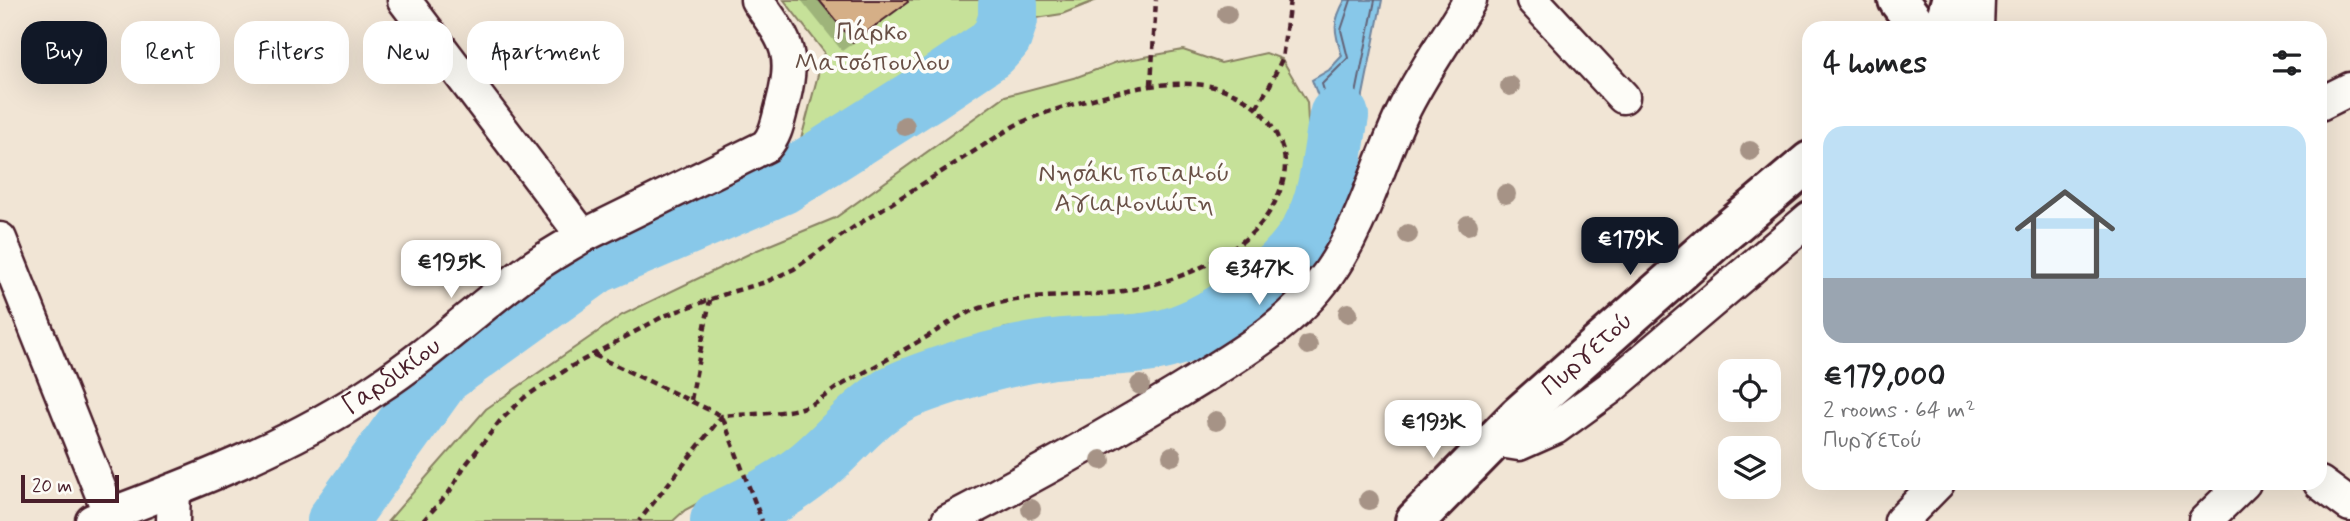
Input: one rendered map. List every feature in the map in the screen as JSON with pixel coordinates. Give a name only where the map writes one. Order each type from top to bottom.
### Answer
[{"type":"street","points":[[404,0],[583,236]]},
{"type":"street","name":"Γαρδικίου","points":[[101,518],[279,445],[356,402],[416,361],[531,268],[583,236],[766,146],[773,139],[777,127],[790,77],[790,61],[786,48],[757,0]]},
{"type":"street","points":[[948,521],[997,497],[1132,421],[1240,353],[1301,306],[1328,275],[1357,228],[1403,112],[1470,0]]},
{"type":"street","points":[[1533,0],[1623,97]]},
{"type":"street","points":[[1898,0],[1914,21]]},
{"type":"street","points":[[1944,21],[1951,0]]},
{"type":"street","points":[[1977,21],[1978,0]]},
{"type":"street","points":[[2327,100],[2350,89]]},
{"type":"street","name":"Πυργετού","points":[[1415,521],[1518,416],[1715,241],[1802,169]]},
{"type":"street","name":"Πυργετού","points":[[1494,440],[1519,444],[1555,428],[1610,388],[1802,225]]},
{"type":"street","points":[[0,239],[101,518]]},
{"type":"street","points":[[2327,488],[2350,505]]},
{"type":"street","points":[[173,521],[174,490]]},
{"type":"street","points":[[1901,521],[1931,490]]},
{"type":"street","points":[[2205,521],[2237,490]]},
{"type":"path","points":[[1151,85],[1156,0]]},
{"type":"path","points":[[1256,108],[1282,58],[1290,0]]},
{"type":"path","points":[[423,521],[450,491],[464,467],[500,421],[525,397],[594,355],[664,316],[794,270],[853,227],[1037,115],[1115,92],[1151,85],[1202,84],[1235,94],[1262,112],[1278,136],[1284,155],[1284,181],[1271,210],[1255,230],[1220,257],[1175,278],[1123,291],[1026,298],[971,312],[802,408],[722,416],[594,355]]},
{"type":"path","points":[[691,400],[710,299]]},
{"type":"path","points":[[722,416],[762,521]]},
{"type":"path","points":[[639,521],[722,416]]},
{"type":"green space","name":"Πάρκο Ματσόπουλου","points":[[784,0],[1013,0],[801,163],[796,158],[824,52]]},
{"type":"green space","points":[[1034,0],[1097,0],[1062,14],[1036,18]]},
{"type":"green space","name":"Νησάκι ποταμού Αγιαμονιώτη","points":[[1183,50],[1221,63],[1266,53],[1282,59],[1307,102],[1310,161],[1289,230],[1229,284],[1167,312],[1006,328],[914,362],[823,426],[801,454],[778,474],[702,501],[685,510],[673,521],[388,521],[486,409],[622,315],[755,251],[835,218],[1005,96],[1077,77],[1117,62]]},
{"type":"water","points":[[1345,0],[1382,0],[1363,95],[1361,127],[1322,107],[1312,80],[1329,70],[1342,56],[1336,27]]},
{"type":"building","points":[[819,0],[907,0],[908,2],[853,42]]},
{"type":"waterway","points":[[337,521],[442,375],[596,264],[781,185],[926,93],[990,50],[1002,37],[1008,19],[1008,4]]},
{"type":"waterway","points":[[720,521],[801,476],[869,413],[909,388],[1012,356],[1061,348],[1157,341],[1178,335],[1223,314],[1266,283],[1285,265],[1312,229],[1327,188],[1339,116]]}]
